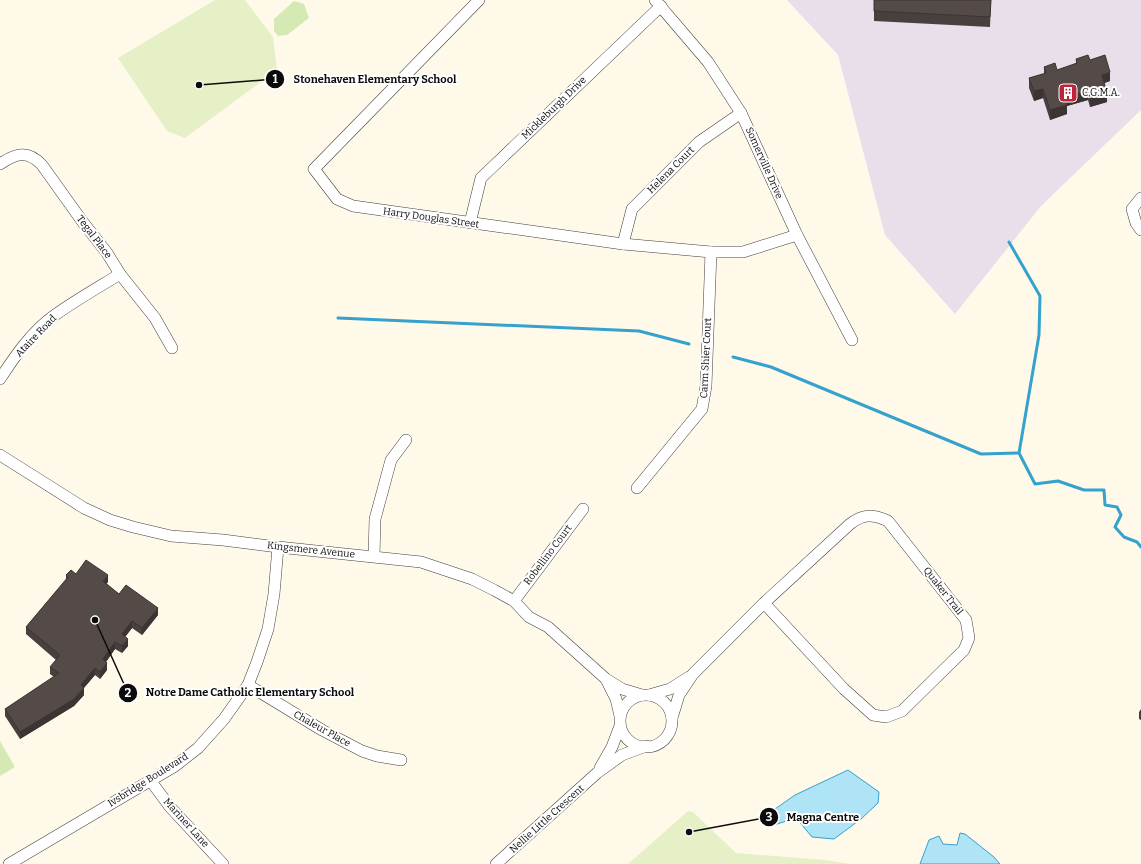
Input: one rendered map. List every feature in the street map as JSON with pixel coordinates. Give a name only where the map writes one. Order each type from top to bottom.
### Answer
[{"type":"street","name":"Harry Douglas Street","points":[[479,0],[314,169],[337,199],[353,206],[470,223],[623,244],[711,252],[743,252],[797,235]]},
{"type":"street","name":"Mickleburgh Drive","points":[[470,223],[481,178],[658,3]]},
{"type":"street","name":"Somerville Drive","points":[[658,3],[708,62],[741,113],[797,235],[852,340]]},
{"type":"street","name":"Helena Court","points":[[623,244],[632,209],[699,142],[741,113]]},
{"type":"street","name":"Tegal Place","points":[[0,164],[17,155],[27,155],[36,158],[107,253],[120,274],[155,318],[172,348]]},
{"type":"street","points":[[1141,198],[1132,209],[1136,223],[1141,230]]},
{"type":"street","name":"Carm Shier Court","points":[[637,488],[702,409],[706,386],[711,252]]},
{"type":"street","name":"Ataire Road","points":[[0,380],[17,353],[55,315],[120,274]]},
{"type":"street","points":[[374,556],[375,519],[391,460],[406,440]]},
{"type":"street","name":"Kingsmere Avenue","points":[[0,455],[84,508],[110,520],[171,536],[223,540],[421,562],[472,579],[514,601],[529,616],[548,627],[606,679],[622,689],[645,695]]},
{"type":"street","name":"Robellino Court","points":[[514,601],[583,509]]},
{"type":"street","name":"Quaker Trail","points":[[672,718],[679,695],[693,674],[764,603],[862,516],[880,517],[888,521],[966,620],[969,638],[964,650],[908,706],[894,715],[886,717],[873,716],[844,689],[764,603]]},
{"type":"street","name":"Ivsbridge Boulevard","points":[[13,863],[175,766],[198,748],[224,719],[248,685],[268,629],[274,594],[278,547]]},
{"type":"street","name":"Quaker Trail","points":[[645,695],[670,689],[693,674]]},
{"type":"street","name":"Kingsmere Avenue","points":[[606,679],[616,699],[620,721]]},
{"type":"street","name":"Chaleur Place","points":[[248,685],[322,730],[362,751],[377,756],[401,760]]},
{"type":"street","points":[[645,695],[658,698],[665,703],[672,718],[669,731],[663,740],[656,744],[646,746],[636,745],[628,740],[622,732],[620,721],[627,703],[633,698],[645,695]]},
{"type":"street","name":"Nellie Little Crescent","points":[[598,773],[612,746],[620,721]]},
{"type":"street","name":"Nellie Little Crescent","points":[[496,864],[598,773],[622,755],[646,746]]},
{"type":"street","name":"Mariner Lane","points":[[150,780],[170,807],[223,864]]},
{"type":"shaded area","points":[[787,0],[1141,0],[1141,110],[1041,206],[955,314],[885,235],[838,55]]},
{"type":"green space","points":[[215,0],[245,0],[273,37],[277,70],[185,138],[167,131],[118,58]]},
{"type":"green space","points":[[294,1],[304,4],[309,18],[287,35],[278,36],[274,31],[274,19]]},
{"type":"green space","points":[[0,741],[15,767],[0,776]]},
{"type":"green space","points":[[688,811],[693,812],[736,853],[825,860],[851,864],[628,864]]},
{"type":"water","points":[[848,770],[879,792],[878,803],[861,819],[834,839],[812,837],[796,818],[774,825],[762,818],[795,795]]},
{"type":"water","points":[[960,833],[965,834],[994,857],[1000,864],[920,864],[929,840],[939,836],[943,844],[957,845]]},
{"type":"building","points":[[874,0],[991,0],[990,17],[874,11]]},
{"type":"building","name":"C.G.M.A.","points":[[1088,55],[1090,60],[1105,55],[1110,72],[1102,75],[1107,93],[1090,98],[1088,90],[1065,98],[1067,105],[1050,110],[1043,89],[1034,91],[1029,78],[1046,73],[1044,67],[1055,63],[1057,70],[1077,63],[1076,59]]},
{"type":"building","points":[[86,560],[108,575],[103,581],[119,594],[126,585],[158,608],[142,628],[132,621],[122,634],[128,639],[122,646],[115,642],[103,659],[107,663],[100,672],[95,668],[81,685],[84,688],[74,699],[20,732],[5,709],[59,673],[50,667],[60,655],[26,627],[68,577],[66,575],[71,570],[76,574]]},
{"type":"waterway","points":[[1009,242],[1040,296],[1039,335],[1019,453],[1035,484],[1058,481],[1084,490],[1104,490],[1105,505],[1117,507],[1121,515],[1115,527],[1124,537],[1137,542],[1141,547]]},
{"type":"waterway","points":[[338,318],[639,331],[689,344]]},
{"type":"waterway","points":[[733,357],[771,367],[981,454],[1019,453]]},
{"type":"place","name":"Stonehaven Elementary School","points":[[199,85]]},
{"type":"place","name":"C.G.M.A.","points":[[1068,93]]},
{"type":"place","name":"Notre Dame Catholic Elementary School","points":[[95,620]]},
{"type":"place","name":"Magna Centre","points":[[689,832]]}]
